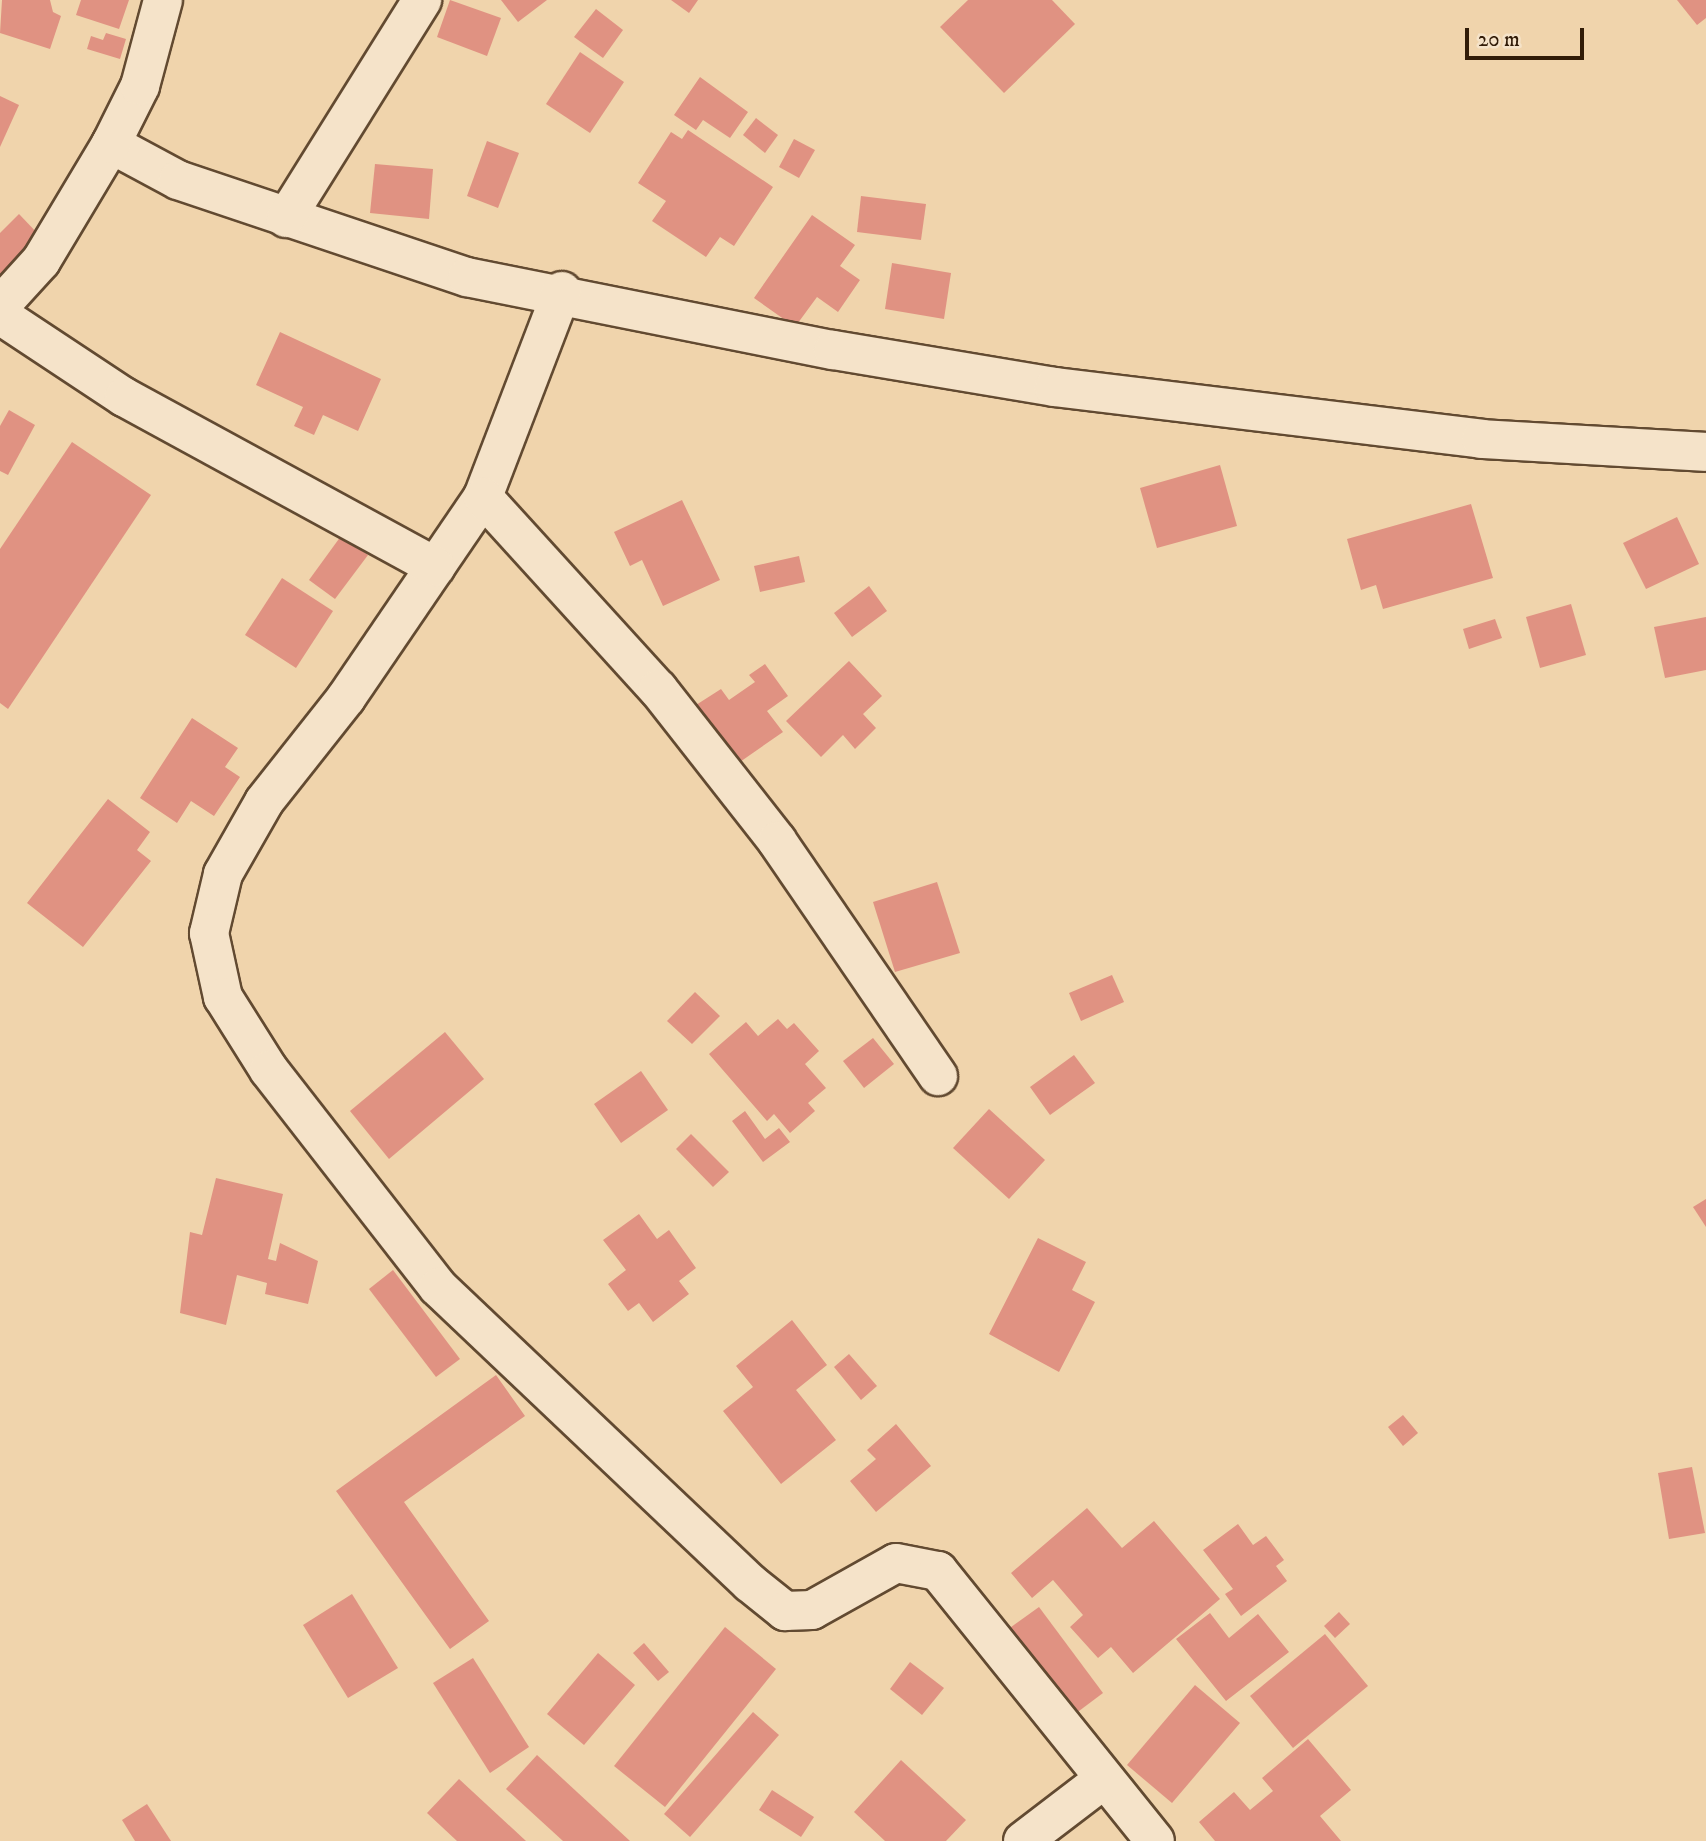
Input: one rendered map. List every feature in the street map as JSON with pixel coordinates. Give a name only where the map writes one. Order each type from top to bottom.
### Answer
[{"type":"street","points":[[0,306],[41,261],[111,144],[140,86],[163,0]]},
{"type":"street","points":[[286,218],[422,0]]},
{"type":"street","points":[[111,144],[178,180],[467,277],[562,291],[833,350],[1054,387],[1481,439],[1706,452]]},
{"type":"street","points":[[562,291],[483,497],[346,698],[264,802],[223,873],[208,933],[223,997],[269,1070],[438,1287],[750,1583],[785,1611],[812,1610],[896,1563],[938,1571],[1156,1841]]},
{"type":"street","points":[[0,314],[124,397],[436,567]]},
{"type":"street","points":[[483,497],[658,689],[777,841],[938,1076]]},
{"type":"street","points":[[1023,1841],[1104,1779]]},
{"type":"building","points":[[2,0],[50,0],[53,12],[61,16],[50,49],[0,33]]},
{"type":"building","points":[[81,0],[129,0],[119,29],[76,15]]},
{"type":"building","points":[[450,0],[501,18],[487,56],[437,37]]},
{"type":"building","points":[[501,0],[547,0],[518,22]]},
{"type":"building","points":[[671,0],[698,0],[689,13]]},
{"type":"building","points":[[968,0],[1052,0],[1075,24],[1004,93],[940,27]]},
{"type":"building","points":[[1677,0],[1706,0],[1706,18],[1697,25]]},
{"type":"building","points":[[596,9],[623,30],[603,58],[574,37]]},
{"type":"building","points":[[106,33],[126,39],[120,59],[87,49],[91,36],[103,40]]},
{"type":"building","points":[[580,52],[624,82],[590,133],[546,104]]},
{"type":"building","points":[[700,77],[748,112],[730,138],[703,120],[696,130],[674,115]]},
{"type":"building","points":[[0,96],[19,105],[0,147]]},
{"type":"building","points":[[756,118],[778,135],[765,153],[743,135]]},
{"type":"building","points":[[688,130],[773,187],[734,246],[720,237],[706,257],[652,221],[666,201],[638,183],[671,132],[682,139]]},
{"type":"building","points":[[794,139],[815,150],[799,178],[779,167]]},
{"type":"building","points":[[487,141],[519,153],[498,208],[467,196]]},
{"type":"building","points":[[375,164],[433,169],[429,219],[370,213]]},
{"type":"building","points":[[861,196],[926,204],[921,240],[857,232]]},
{"type":"building","points":[[19,214],[40,236],[0,275],[0,233]]},
{"type":"building","points":[[812,215],[855,245],[840,266],[860,280],[838,312],[817,297],[795,327],[754,298]]},
{"type":"building","points":[[892,263],[951,273],[944,319],[885,309]]},
{"type":"building","points":[[280,332],[381,379],[358,431],[323,415],[314,435],[294,426],[303,407],[256,385]]},
{"type":"building","points":[[9,410],[35,425],[8,475],[0,471],[0,426]]},
{"type":"building","points":[[72,442],[151,495],[8,709],[0,703],[0,549]]},
{"type":"building","points":[[1220,465],[1237,526],[1157,548],[1140,488]]},
{"type":"building","points":[[682,500],[720,580],[663,606],[642,560],[630,566],[614,532]]},
{"type":"building","points":[[1471,504],[1493,578],[1383,609],[1376,585],[1361,590],[1347,539]]},
{"type":"building","points":[[1677,517],[1699,564],[1646,589],[1623,543]]},
{"type":"building","points":[[341,536],[368,555],[335,599],[309,580]]},
{"type":"building","points":[[799,556],[805,582],[760,592],[754,566]]},
{"type":"building","points":[[282,578],[333,611],[296,668],[245,635]]},
{"type":"building","points":[[869,586],[887,611],[852,637],[834,613]]},
{"type":"building","points":[[1571,604],[1586,655],[1540,668],[1526,617]]},
{"type":"building","points":[[1706,617],[1706,670],[1665,678],[1654,627]]},
{"type":"building","points":[[1495,619],[1502,638],[1469,649],[1463,629]]},
{"type":"building","points":[[849,661],[882,696],[863,714],[876,728],[855,749],[843,735],[821,757],[786,721]]},
{"type":"building","points":[[765,664],[788,696],[767,711],[783,732],[737,764],[696,705],[721,689],[729,700],[755,682],[749,675]]},
{"type":"building","points":[[192,718],[238,748],[225,767],[240,777],[214,816],[191,801],[177,823],[140,798]]},
{"type":"building","points":[[108,799],[150,832],[137,850],[151,861],[83,947],[27,903]]},
{"type":"building","points":[[937,882],[960,953],[895,972],[873,902]]},
{"type":"building","points":[[1112,975],[1124,1002],[1081,1021],[1069,993]]},
{"type":"building","points":[[695,992],[720,1016],[692,1044],[667,1021]]},
{"type":"building","points":[[778,1019],[787,1029],[794,1023],[819,1051],[805,1064],[826,1088],[808,1103],[815,1111],[790,1133],[774,1114],[767,1121],[709,1054],[746,1022],[758,1036]]},
{"type":"building","points":[[445,1032],[484,1079],[389,1159],[350,1111]]},
{"type":"building","points":[[873,1038],[894,1064],[864,1088],[843,1061]]},
{"type":"building","points":[[1074,1055],[1095,1083],[1050,1115],[1030,1087]]},
{"type":"building","points":[[641,1071],[668,1110],[621,1143],[594,1104]]},
{"type":"building","points":[[989,1109],[1045,1160],[1009,1199],[953,1148]]},
{"type":"building","points":[[745,1111],[765,1139],[779,1128],[790,1142],[763,1162],[732,1121]]},
{"type":"building","points":[[691,1134],[729,1172],[713,1187],[676,1149]]},
{"type":"building","points":[[216,1178],[283,1194],[268,1259],[276,1261],[280,1243],[318,1261],[308,1304],[265,1294],[267,1283],[237,1275],[226,1325],[180,1313],[190,1232],[202,1235]]},
{"type":"building","points":[[1706,1199],[1706,1227],[1693,1207]]},
{"type":"building","points":[[639,1214],[657,1239],[669,1230],[696,1268],[679,1281],[689,1294],[653,1322],[639,1303],[628,1311],[608,1284],[626,1270],[603,1240]]},
{"type":"building","points":[[1038,1238],[1086,1262],[1072,1290],[1095,1302],[1059,1372],[989,1334]]},
{"type":"building","points":[[393,1270],[460,1359],[436,1377],[369,1289]]},
{"type":"building","points":[[792,1320],[827,1365],[796,1390],[836,1440],[781,1484],[723,1411],[753,1387],[736,1366]]},
{"type":"building","points":[[849,1354],[877,1386],[861,1400],[834,1367]]},
{"type":"building","points":[[496,1375],[525,1416],[404,1502],[489,1621],[450,1649],[336,1491]]},
{"type":"building","points":[[1403,1415],[1418,1433],[1403,1446],[1388,1427]]},
{"type":"building","points":[[896,1424],[931,1466],[876,1512],[850,1481],[876,1459],[867,1450]]},
{"type":"building","points":[[1692,1467],[1705,1533],[1669,1539],[1658,1473]]},
{"type":"building","points":[[1087,1508],[1122,1548],[1154,1521],[1220,1599],[1133,1673],[1111,1647],[1098,1658],[1070,1627],[1083,1615],[1053,1580],[1032,1598],[1011,1573]]},
{"type":"building","points":[[1238,1524],[1253,1545],[1266,1536],[1284,1560],[1276,1566],[1287,1581],[1241,1616],[1225,1594],[1233,1589],[1203,1550]]},
{"type":"building","points":[[352,1594],[398,1668],[348,1698],[303,1625]]},
{"type":"building","points":[[1039,1607],[1103,1693],[1071,1717],[1007,1630]]},
{"type":"building","points":[[1339,1612],[1350,1624],[1335,1638],[1324,1626]]},
{"type":"building","points":[[1210,1613],[1229,1638],[1258,1614],[1289,1652],[1226,1701],[1176,1639]]},
{"type":"building","points":[[725,1627],[776,1669],[665,1807],[614,1766]]},
{"type":"building","points":[[1325,1634],[1368,1686],[1293,1748],[1250,1696]]},
{"type":"building","points":[[644,1643],[669,1672],[658,1681],[633,1653]]},
{"type":"building","points":[[598,1653],[635,1685],[584,1745],[547,1714]]},
{"type":"building","points":[[473,1658],[529,1747],[490,1773],[433,1683]]},
{"type":"building","points":[[910,1662],[944,1688],[922,1715],[890,1689]]},
{"type":"building","points":[[1195,1685],[1240,1723],[1172,1803],[1127,1765]]},
{"type":"building","points":[[753,1712],[779,1735],[690,1837],[664,1814]]},
{"type":"building","points":[[1308,1739],[1351,1790],[1320,1816],[1341,1841],[1215,1841],[1199,1822],[1234,1792],[1250,1810],[1273,1791],[1262,1778]]},
{"type":"building","points":[[537,1755],[630,1841],[563,1841],[506,1789]]},
{"type":"building","points":[[901,1760],[966,1820],[946,1841],[885,1841],[854,1812]]},
{"type":"building","points":[[459,1779],[526,1841],[457,1841],[427,1813]]},
{"type":"building","points":[[772,1790],[814,1817],[801,1837],[759,1810]]},
{"type":"building","points":[[147,1804],[171,1841],[135,1841],[122,1820]]}]
